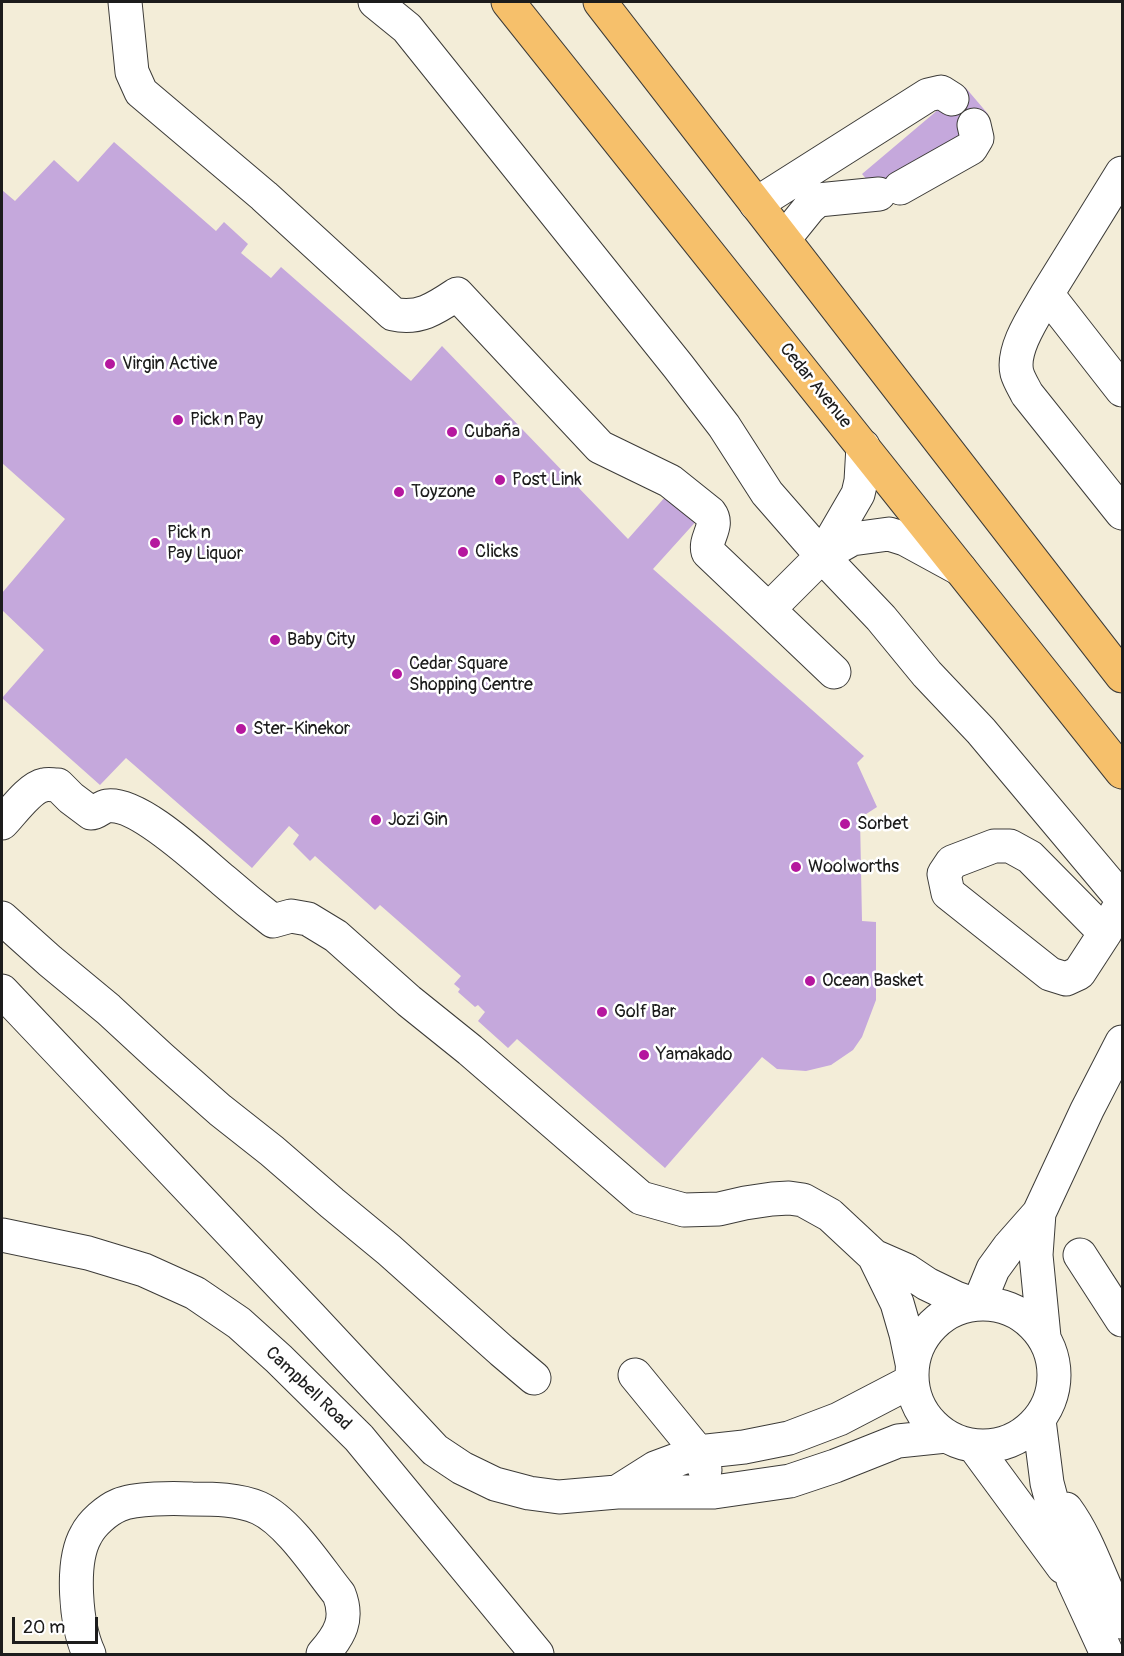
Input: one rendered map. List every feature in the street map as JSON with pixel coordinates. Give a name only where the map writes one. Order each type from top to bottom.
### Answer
[{"type":"main road","name":"Cedar Avenue","points":[[508,2],[1122,772]]},
{"type":"main road","points":[[600,2],[1122,676]]},
{"type":"street","points":[[125,2],[132,72],[141,92],[264,196],[393,314],[406,317],[420,315],[439,307],[457,294],[600,447],[670,481],[710,513],[715,523],[706,546],[708,552],[834,672]]},
{"type":"street","points":[[375,2],[407,28],[678,366],[724,426],[767,493],[822,556],[881,618],[927,674],[981,731],[1122,900],[1106,933],[1079,973],[1066,979],[1050,974],[948,893],[944,874],[952,862],[994,846],[1010,846],[1030,857],[1106,933]]},
{"type":"street","points":[[756,204],[928,95],[940,92],[952,99]]},
{"type":"street","points":[[784,239],[818,200],[889,191],[971,148],[977,138],[974,125]]},
{"type":"street","points":[[1122,173],[1047,294],[1023,337],[1017,355],[1017,372],[1027,394],[1122,513]]},
{"type":"street","points":[[1047,294],[1122,390]]},
{"type":"street","points":[[769,609],[822,556],[858,494],[863,446]]},
{"type":"street","points":[[822,556],[852,539],[889,534],[905,538],[962,570]]},
{"type":"street","points":[[2,823],[31,792],[45,784],[58,785],[70,798],[91,813],[106,806],[120,807],[137,814],[171,835],[273,921],[291,916],[308,919],[336,936],[409,1001],[470,1050],[642,1198],[684,1210],[719,1209],[772,1199],[803,1200],[830,1215],[874,1256],[906,1270],[927,1284],[956,1298],[1004,1306],[1027,1318],[1044,1337],[1053,1357],[1055,1379],[1050,1401],[1039,1420],[1021,1436],[998,1445],[960,1441],[898,1441],[790,1481],[714,1492],[617,1492],[559,1497],[529,1493],[495,1484],[462,1468],[435,1450],[2,991]]},
{"type":"street","points":[[2,918],[212,1103],[389,1250],[534,1378]]},
{"type":"street","points":[[617,1492],[655,1468],[698,1452],[744,1447],[789,1438],[839,1419],[912,1372],[919,1341],[933,1323],[951,1310],[976,1303],[993,1269],[1039,1213],[1122,1042]]},
{"type":"street","points":[[1039,1213],[1036,1255],[1044,1337]]},
{"type":"street","name":"Campbell Road","points":[[2,1235],[88,1253],[144,1270],[195,1293],[239,1323],[359,1438],[537,1654]]},
{"type":"street","points":[[1080,1255],[1122,1320]]},
{"type":"street","points":[[874,1256],[897,1303],[906,1334],[912,1388],[919,1407],[930,1423],[960,1441],[1107,1622]]},
{"type":"street","points":[[635,1376],[698,1452],[714,1492]]},
{"type":"street","points":[[1039,1420],[1047,1483],[1073,1580]]},
{"type":"street","points":[[1047,1483],[1074,1520],[1095,1560],[1113,1605],[1107,1622],[1107,1654]]},
{"type":"street","points":[[89,1654],[81,1632],[77,1602],[77,1564],[85,1535],[98,1519],[120,1504],[177,1498],[240,1502],[260,1509],[289,1531],[339,1594],[344,1606],[344,1620],[339,1632],[323,1654]]},
{"type":"building","points":[[965,87],[988,114],[885,200],[862,174]]},
{"type":"building","name":"Cedar Square Shopping Centre","points":[[114,142],[216,231],[224,222],[248,244],[241,253],[271,278],[281,267],[411,381],[442,346],[628,539],[666,496],[699,518],[653,569],[864,756],[857,763],[877,807],[860,818],[862,921],[876,922],[876,1000],[862,1037],[853,1050],[831,1065],[806,1071],[777,1069],[762,1057],[665,1168],[517,1039],[508,1048],[478,1021],[485,1012],[478,1005],[475,1007],[458,992],[460,989],[454,984],[461,976],[380,905],[375,910],[315,856],[310,861],[293,844],[299,835],[289,826],[252,868],[126,758],[100,785],[2,698],[44,650],[2,610],[2,593],[65,519],[2,463],[2,190],[15,201],[54,160],[78,182]]},
{"type":"place","name":"Virgin Active","points":[[110,364]]},
{"type":"place","name":"Pick n Pay","points":[[178,420]]},
{"type":"place","name":"Cubaña","points":[[452,432]]},
{"type":"place","name":"Post Link","points":[[500,480]]},
{"type":"place","name":"Toyzone","points":[[399,492]]},
{"type":"place","name":"Pick n Pay Liquor","points":[[155,543]]},
{"type":"place","name":"Clicks","points":[[463,552]]},
{"type":"place","name":"Baby City","points":[[275,640]]},
{"type":"place","name":"Cedar Square Shopping Centre","points":[[397,674]]},
{"type":"place","name":"Ster-Kinekor","points":[[241,729]]},
{"type":"place","name":"Jozi Gin","points":[[376,820]]},
{"type":"place","name":"Sorbet","points":[[845,824]]},
{"type":"place","name":"Woolworths","points":[[796,867]]},
{"type":"place","name":"Ocean Basket","points":[[810,981]]},
{"type":"place","name":"Golf Bar","points":[[602,1012]]},
{"type":"place","name":"Yamakado","points":[[644,1055]]}]
